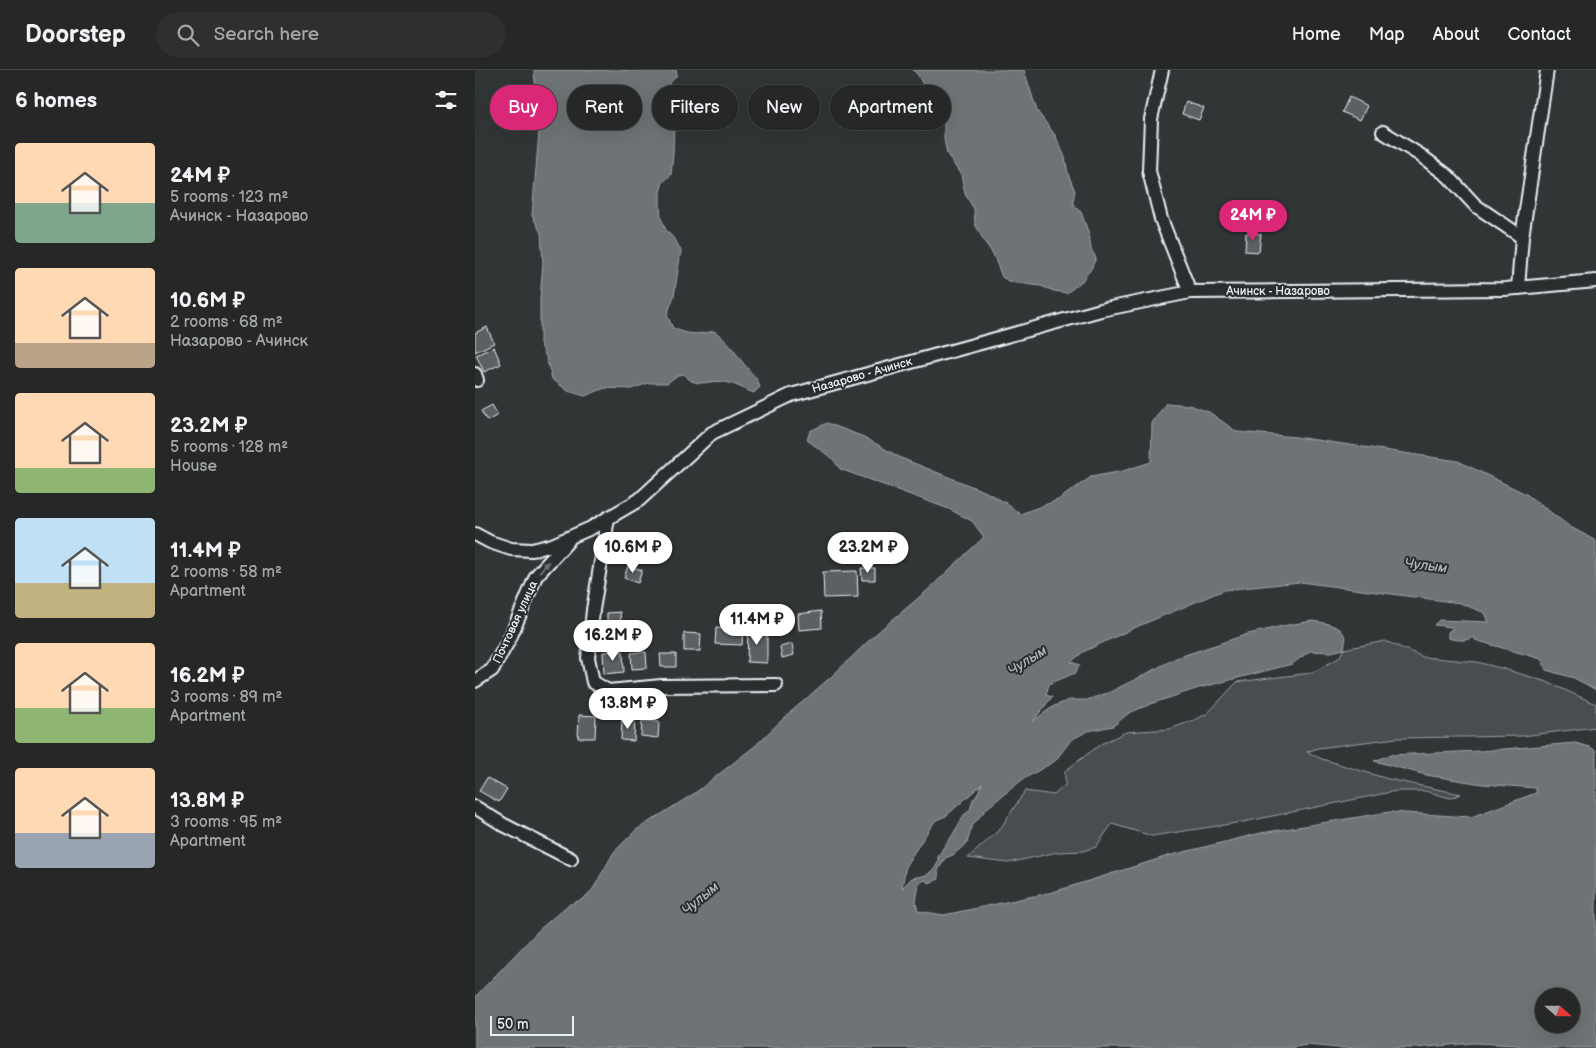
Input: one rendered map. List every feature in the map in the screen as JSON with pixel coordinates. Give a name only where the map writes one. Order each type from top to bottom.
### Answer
[{"type":"street","points":[[1162,70],[1151,119],[1149,171],[1161,219],[1190,292]]},
{"type":"street","points":[[1518,288],[1522,237],[1547,70]]},
{"type":"street","points":[[1383,132],[1420,155],[1448,176],[1476,206],[1522,237]]},
{"type":"street","name":"Ачинск - Назарово","points":[[1190,292],[1518,288],[1596,281]]},
{"type":"street","name":"Назарово - Ачинск","points":[[572,538],[639,500],[711,433],[791,395],[1101,310],[1190,292]]},
{"type":"street","points":[[608,518],[593,610],[588,658],[593,682],[608,691],[662,686],[775,685]]},
{"type":"street","points":[[475,534],[511,549],[532,550],[572,538]]},
{"type":"street","name":"Почтовая улица","points":[[475,681],[492,670],[501,656],[536,576],[572,538]]},
{"type":"street","points":[[475,807],[503,824],[571,859]]},
{"type":"shaded area","points":[[1385,641],[1423,657],[1477,662],[1547,682],[1596,704],[1596,727],[1522,736],[1396,738],[1318,748],[1307,752],[1322,759],[1388,779],[1461,794],[1450,798],[1425,791],[1396,791],[1243,822],[1152,836],[1112,824],[1096,847],[1083,851],[1058,852],[1008,863],[968,858],[1000,829],[1025,791],[1054,795],[1065,785],[1065,771],[1101,744],[1126,732],[1170,729],[1197,719],[1208,713],[1237,682],[1311,673],[1339,658],[1344,649]]},
{"type":"water","points":[[534,70],[676,70],[677,75],[670,85],[652,85],[652,130],[674,130],[671,175],[663,182],[660,192],[660,204],[661,218],[666,230],[676,241],[681,251],[674,296],[667,315],[673,328],[693,334],[714,331],[731,346],[757,380],[760,387],[754,393],[736,385],[718,381],[693,382],[684,374],[678,375],[667,383],[649,383],[631,389],[605,388],[585,396],[568,391],[552,379],[540,343],[540,298],[543,263],[541,233],[532,215],[539,130],[557,130],[557,85],[535,85]]},
{"type":"water","points":[[913,70],[1024,70],[1037,111],[1055,135],[1065,157],[1068,174],[1075,191],[1073,201],[1075,207],[1081,212],[1089,234],[1091,249],[1096,258],[1082,281],[1067,293],[1041,286],[1010,282],[1002,277],[993,254],[975,224],[974,209],[965,194],[961,175],[947,154],[944,130],[951,130],[951,85],[923,85]]},
{"type":"water","name":"Чулым","points":[[1166,403],[1189,405],[1209,412],[1237,432],[1296,437],[1458,461],[1526,494],[1569,526],[1596,541],[1596,690],[1574,678],[1546,670],[1541,659],[1475,640],[1475,637],[1462,640],[1448,638],[1448,632],[1453,628],[1434,625],[1439,620],[1489,622],[1485,613],[1460,603],[1300,582],[1224,590],[1083,652],[1071,662],[1080,665],[1075,673],[1049,684],[1046,695],[1052,697],[1033,721],[1054,706],[1070,700],[1087,700],[1110,692],[1176,658],[1248,634],[1313,621],[1329,624],[1340,629],[1346,637],[1344,649],[1331,652],[1310,651],[1292,664],[1199,688],[1153,703],[1129,713],[1113,726],[1088,731],[1071,740],[1055,761],[1022,780],[987,808],[972,826],[967,843],[953,855],[945,858],[938,871],[939,879],[929,883],[925,880],[919,883],[916,902],[918,911],[944,915],[1053,892],[1168,856],[1261,833],[1389,812],[1471,817],[1536,793],[1536,788],[1482,784],[1426,775],[1374,761],[1390,755],[1480,751],[1575,743],[1590,747],[1596,751],[1596,1048],[1525,1048],[1517,1045],[1474,1043],[1415,1048],[1338,1048],[1308,1045],[1287,1048],[475,1048],[475,997],[540,929],[568,905],[583,899],[593,889],[614,852],[636,830],[695,793],[755,746],[984,537],[972,521],[949,509],[840,469],[833,459],[807,440],[810,431],[827,423],[864,437],[901,458],[986,492],[1006,503],[1020,514],[1058,500],[1091,477],[1123,471],[1151,462],[1152,423]],"holes":[[[982,784],[976,797],[973,799],[970,810],[964,815],[943,848],[938,857],[936,867],[927,875],[912,878],[902,888],[906,865],[936,820],[946,816]]]},
{"type":"building","points":[[1349,97],[1367,106],[1360,120],[1342,112]]},
{"type":"building","points":[[1186,102],[1204,108],[1199,120],[1182,114]]},
{"type":"building","points":[[1246,233],[1261,234],[1259,252],[1245,251]]},
{"type":"building","points":[[487,327],[494,343],[475,352],[475,333]]},
{"type":"building","points":[[494,347],[501,364],[484,372],[476,355]]},
{"type":"building","points":[[492,405],[498,415],[487,421],[481,411]]},
{"type":"building","points":[[628,566],[642,570],[638,583],[624,578]]},
{"type":"building","points":[[861,568],[875,568],[875,580],[862,580]]},
{"type":"building","points":[[857,571],[858,597],[824,598],[823,572]]},
{"type":"building","points":[[821,611],[822,628],[799,630],[798,614]]},
{"type":"building","points":[[620,612],[621,625],[607,626],[607,613]]},
{"type":"building","points":[[716,628],[743,629],[742,645],[715,644]]},
{"type":"building","points":[[748,629],[767,630],[767,663],[747,662]]},
{"type":"building","points":[[684,633],[701,634],[700,651],[684,651]]},
{"type":"building","points":[[792,644],[794,655],[782,658],[780,647]]},
{"type":"building","points":[[623,651],[624,672],[604,674],[603,652]]},
{"type":"building","points":[[646,652],[647,668],[632,669],[631,653]]},
{"type":"building","points":[[660,654],[676,654],[676,667],[661,667]]},
{"type":"building","points":[[579,715],[596,716],[595,738],[578,738]]},
{"type":"building","points":[[622,719],[635,720],[634,741],[621,740]]},
{"type":"building","points":[[642,721],[659,722],[658,738],[641,736]]},
{"type":"building","points":[[487,778],[507,789],[499,802],[479,791]]}]
